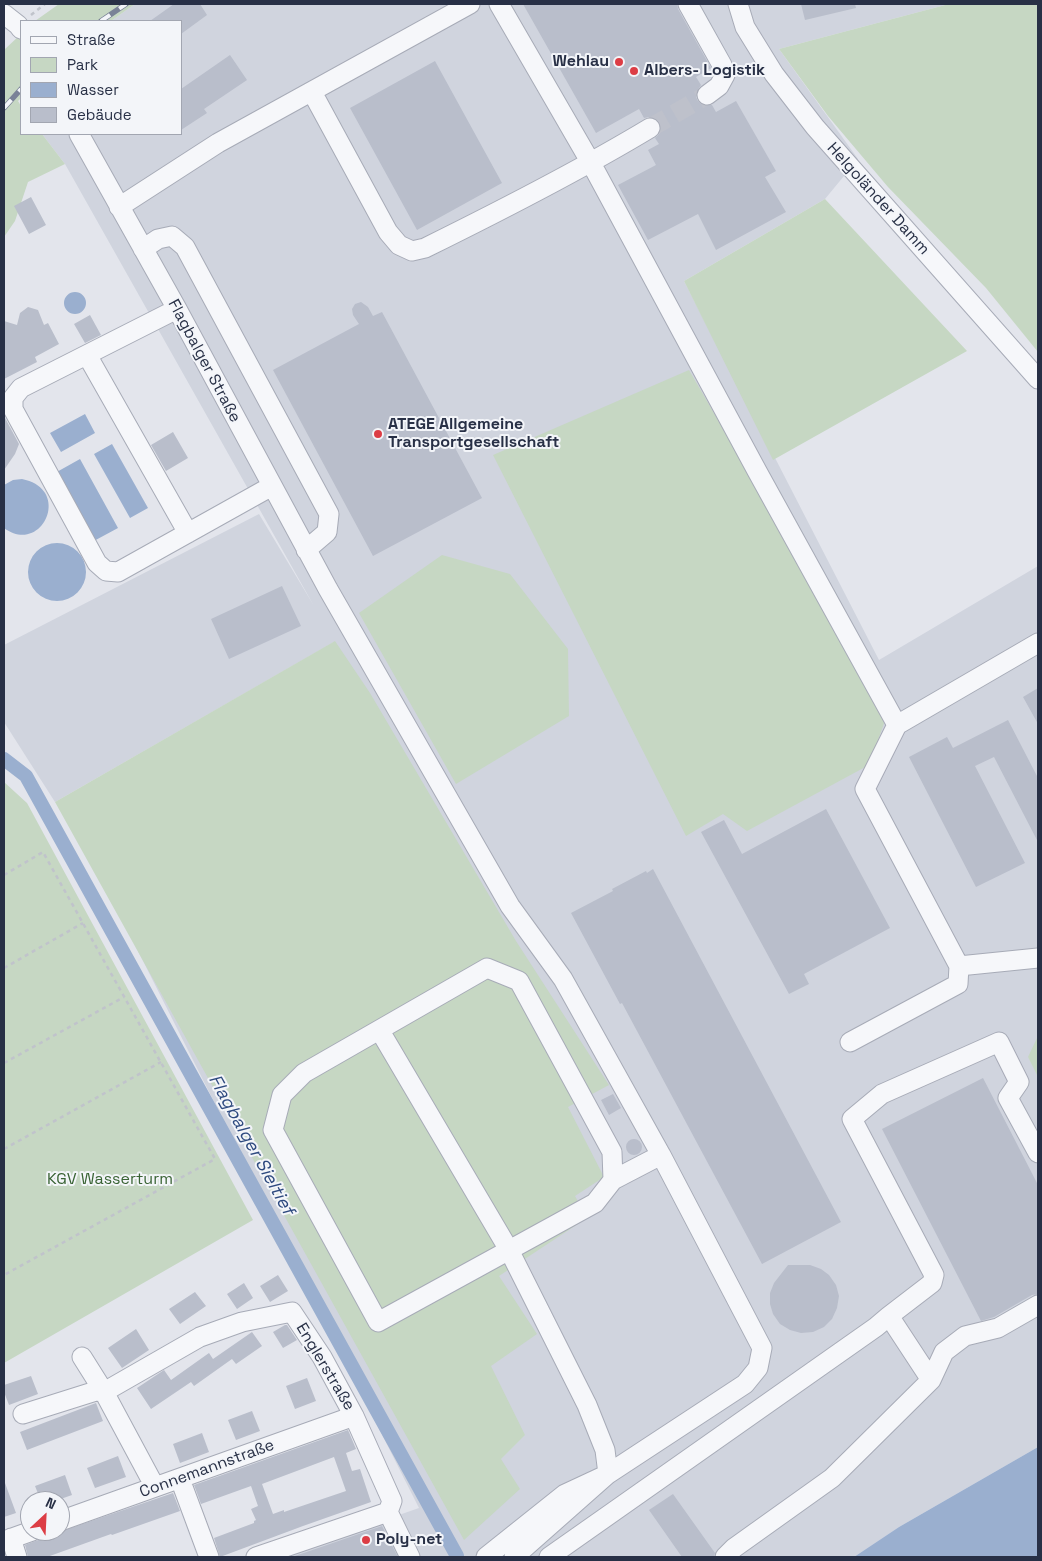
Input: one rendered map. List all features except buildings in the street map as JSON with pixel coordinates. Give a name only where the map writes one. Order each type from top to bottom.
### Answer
[{"type":"street","points":[[119,207],[218,144],[470,4]]},
{"type":"street","points":[[499,4],[591,163],[897,725]]},
{"type":"street","points":[[688,4],[722,65],[725,75],[719,86],[706,95]]},
{"type":"street","name":"Helgoländer Damm","points":[[738,4],[745,27],[774,74],[815,127],[1038,379]]},
{"type":"street","points":[[4,14],[23,16]]},
{"type":"street","points":[[312,92],[388,232],[399,245],[412,251],[425,248],[591,163],[650,128]]},
{"type":"street","name":"Flagbalger Straße","points":[[80,135],[177,309],[328,589],[510,906],[564,979],[661,1155],[762,1348],[758,1368],[745,1384],[608,1474]]},
{"type":"street","points":[[142,249],[158,239],[172,236],[185,247],[195,264],[329,514],[327,532],[306,550]]},
{"type":"street","points":[[177,309],[21,388],[13,398],[13,409],[97,564],[106,571],[118,572],[272,486]]},
{"type":"street","points":[[87,354],[188,533]]},
{"type":"street","points":[[850,1042],[958,984],[959,966],[865,789],[897,725],[1038,643]]},
{"type":"street","points":[[959,966],[1038,958]]},
{"type":"street","points":[[613,1180],[612,1152],[519,981],[487,968],[304,1074],[282,1096],[273,1130],[378,1322],[595,1203],[613,1180],[661,1155]]},
{"type":"street","points":[[380,1031],[509,1250],[587,1405],[606,1450],[608,1474]]},
{"type":"street","points":[[549,1557],[876,1327],[932,1283],[934,1275],[852,1119],[882,1094],[999,1042],[1019,1082],[1008,1098],[1038,1152]]},
{"type":"street","points":[[725,1557],[734,1548],[832,1478],[931,1380],[944,1352],[966,1336],[998,1328],[1038,1305]]},
{"type":"street","name":"Englerstraße","points":[[23,1414],[96,1391],[104,1392],[200,1337],[242,1322],[292,1312],[322,1357],[354,1416],[410,1557]]},
{"type":"street","points":[[889,1316],[931,1380]]},
{"type":"street","points":[[82,1357],[104,1392],[155,1487]]},
{"type":"street","name":"Connemannstraße","points":[[70,1517],[354,1416]]},
{"type":"street","points":[[486,1557],[565,1494],[608,1474]]},
{"type":"street","points":[[514,1557],[608,1474]]},
{"type":"street","points":[[180,1479],[209,1557]]},
{"type":"street","points":[[256,1557],[390,1507]]},
{"type":"street","points":[[17,1557],[7,1540],[20,1535]]},
{"type":"path","points":[[23,16],[45,4]]},
{"type":"path","points":[[4,875],[43,852],[215,1159],[4,1275]]},
{"type":"path","points":[[4,968],[83,923]]},
{"type":"path","points":[[4,1063],[124,997]]},
{"type":"path","points":[[4,1149],[161,1062]]},
{"type":"shaded area","points":[[135,4],[949,4],[779,49],[858,159],[825,199],[684,281],[879,660],[1038,566],[1038,1447],[899,1527],[854,1557],[278,1557],[419,1508],[86,848],[334,642],[55,802],[4,722],[4,645],[259,514],[314,606],[65,164],[43,135],[182,135],[182,20],[112,20]]},
{"type":"green space","points":[[59,4],[135,4],[112,20],[36,20]]},
{"type":"green space","points":[[949,4],[1038,4],[1038,352],[986,288],[888,187],[828,116],[779,49]]},
{"type":"green space","points":[[20,35],[20,99],[18,101],[20,104],[20,135],[43,135],[65,164],[28,182],[15,221],[4,237],[4,50]]},
{"type":"green space","points":[[825,199],[967,351],[773,460],[684,281]]},
{"type":"green space","points":[[689,370],[863,670],[886,718],[869,765],[747,831],[723,814],[686,836],[493,455]]},
{"type":"green space","points":[[442,555],[510,574],[568,649],[569,716],[456,784],[359,613]]},
{"type":"green space","points":[[335,641],[370,693],[516,941],[609,1085],[568,1107],[604,1177],[575,1196],[587,1218],[499,1276],[537,1334],[491,1366],[525,1435],[501,1459],[520,1489],[464,1540],[55,802]]},
{"type":"green space","name":"KGV Wasserturm","points":[[4,782],[27,803],[253,1220],[4,1363]]},
{"type":"green space","points":[[1038,1038],[1038,1077],[1028,1057]]},
{"type":"water","points":[[75,292],[83,295],[86,303],[83,311],[75,314],[67,311],[64,303],[67,295]]},
{"type":"water","points":[[85,414],[95,433],[61,452],[50,433]]},
{"type":"water","points":[[112,444],[148,508],[130,518],[94,454]]},
{"type":"water","points":[[80,459],[118,528],[92,542],[55,473]]},
{"type":"water","points":[[22,479],[37,485],[46,495],[49,506],[46,518],[40,527],[30,534],[18,534],[4,528],[4,485],[13,480]]},
{"type":"water","points":[[57,543],[73,548],[81,556],[86,572],[81,588],[73,596],[57,601],[41,596],[33,588],[28,572],[33,556],[41,548]]},
{"type":"water","points":[[1038,1447],[1038,1557],[854,1557],[899,1527]]},
{"type":"waterway","name":"Flagbalger Sieltief","points":[[4,759],[26,776],[457,1556]]},
{"type":"tunnel","points":[[650,128],[707,95]]},
{"type":"railway","points":[[102,20],[126,4]]},
{"type":"railway","points":[[4,108],[20,90]]},
{"type":"place","name":"Wehlau","points":[[619,62]]},
{"type":"place","name":"Albers- Logistik","points":[[634,71]]},
{"type":"place","name":"ATEGE Allgemeine Transportgesellschaft","points":[[378,434]]},
{"type":"place","name":"Poly-net","points":[[366,1540]]}]
